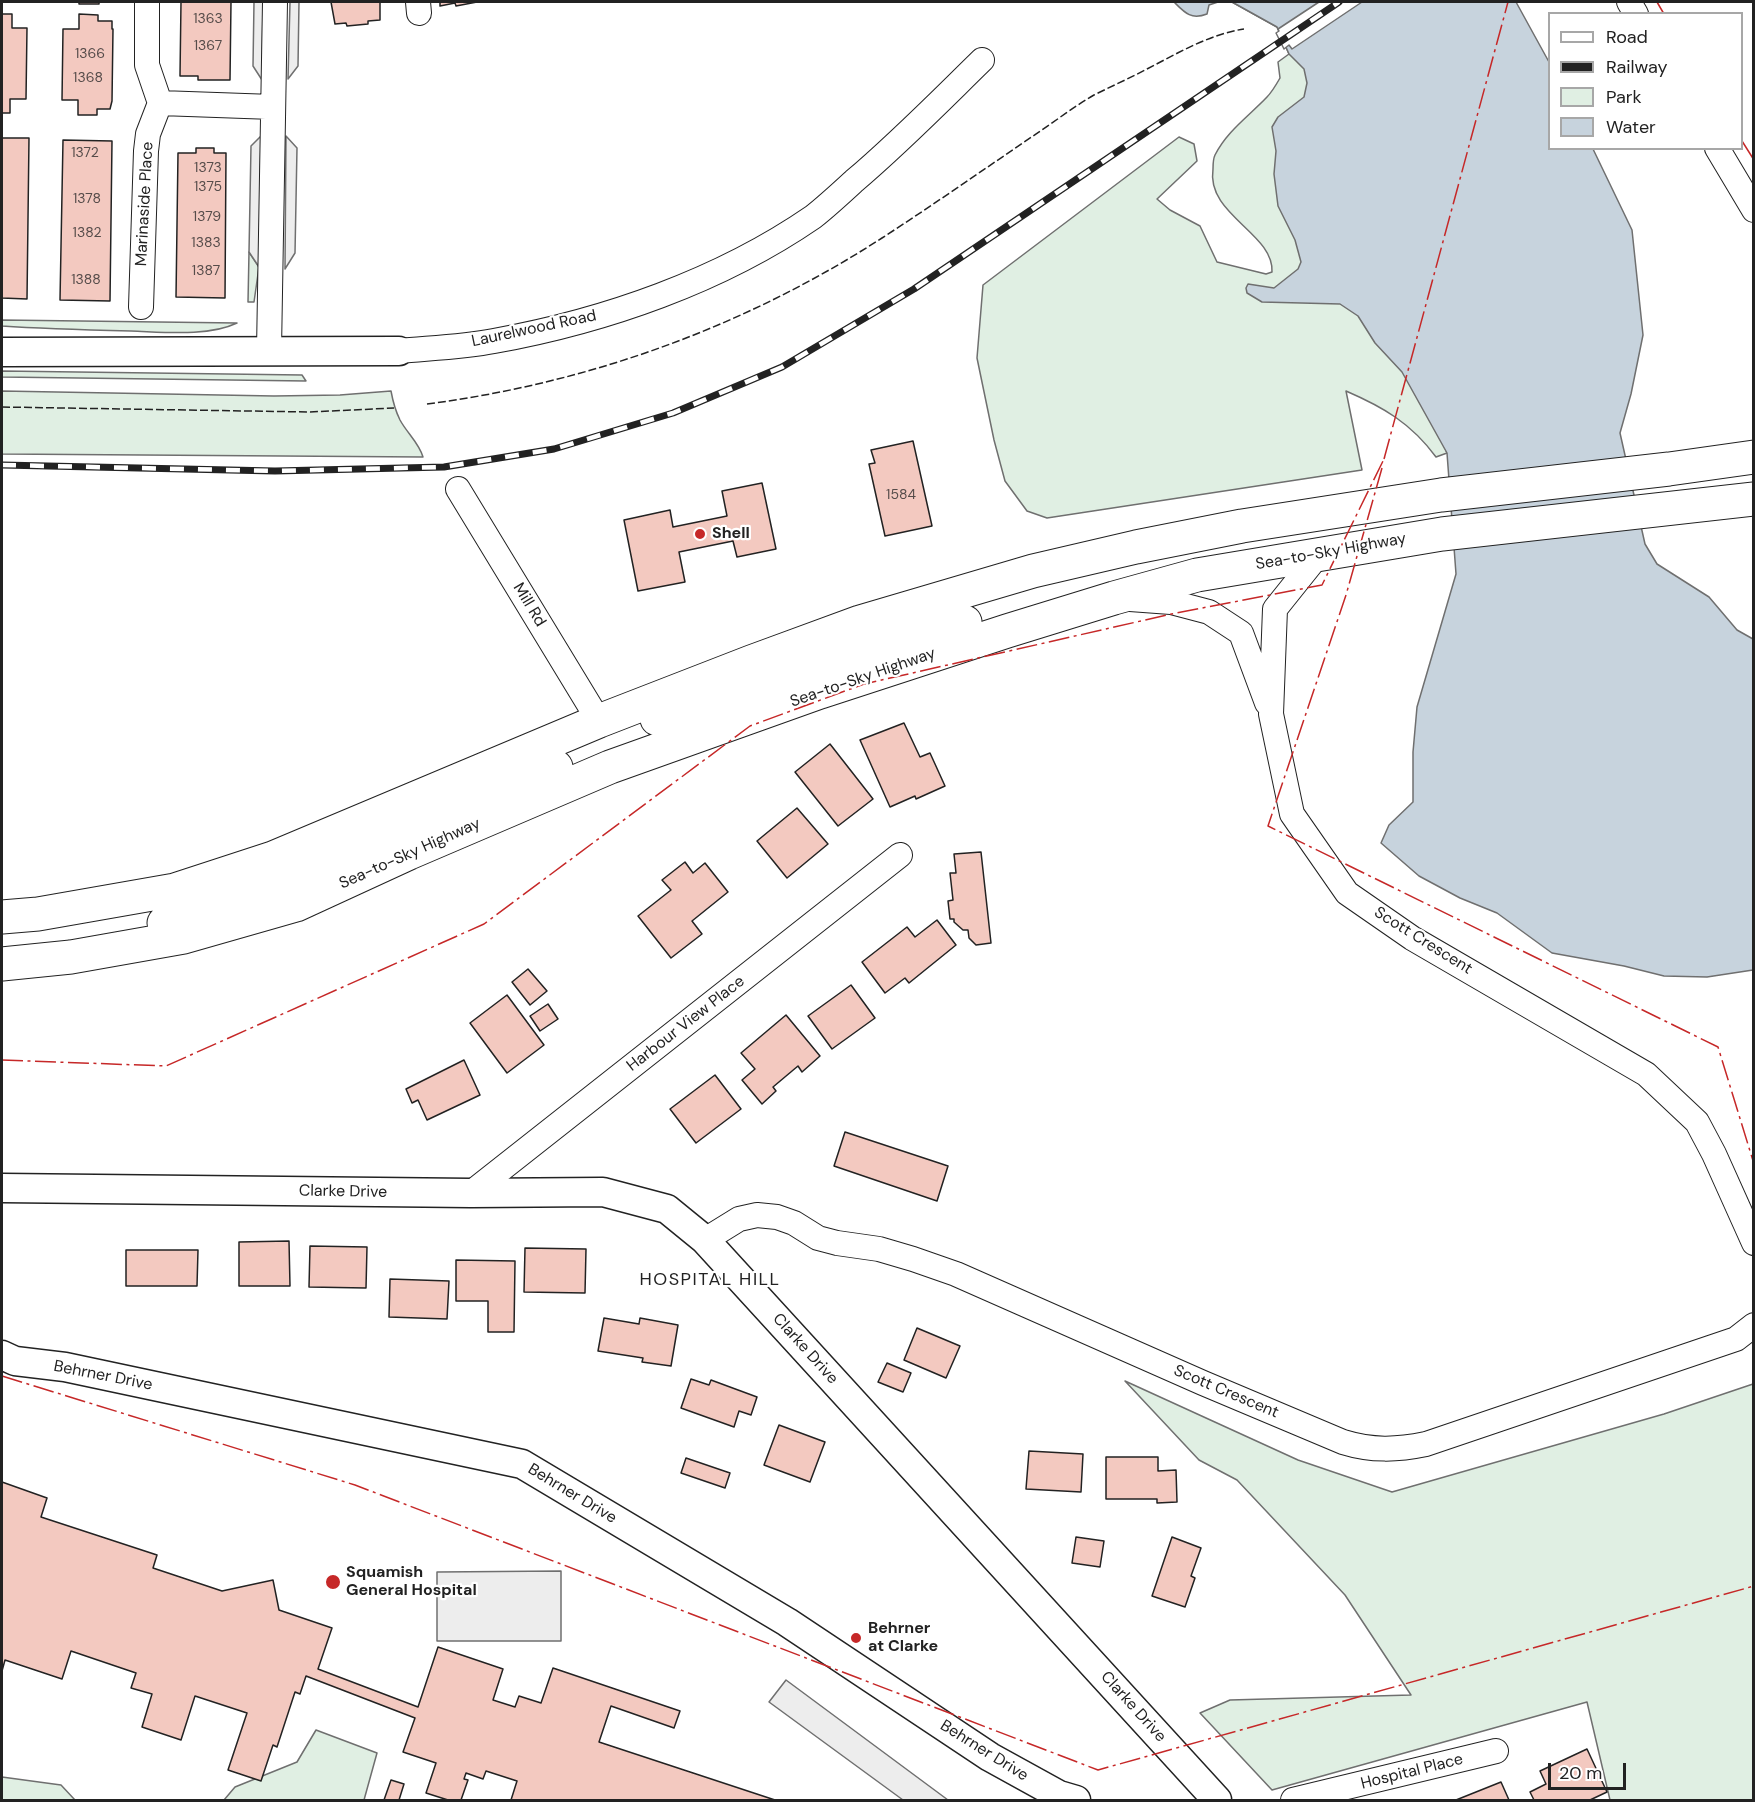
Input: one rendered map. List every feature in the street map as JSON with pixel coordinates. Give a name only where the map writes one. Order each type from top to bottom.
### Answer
[{"type":"highway","points":[[2,917],[38,914],[175,890],[273,858],[599,721],[860,622],[1033,571],[1242,526],[1442,495],[1754,457]]},
{"type":"highway","name":"Sea-to-Sky Highway","points":[[2,964],[70,957],[183,937],[296,904],[610,767],[820,692],[1114,598],[1197,575],[1442,534],[1754,499]]},
{"type":"highway","points":[[599,721],[627,723],[650,721],[722,700],[903,639],[974,620],[1016,610],[1114,598]]},
{"type":"highway","points":[[111,950],[194,910],[259,888],[591,753],[600,743],[599,721]]},
{"type":"street","points":[[147,2],[147,65],[160,103],[273,107]]},
{"type":"street","points":[[269,350],[275,2]]},
{"type":"street","name":"Laurelwood Road","points":[[2,351],[399,351],[493,342],[589,319],[675,290],[750,256],[815,215],[897,144],[982,60]]},
{"type":"street","name":"Marinaside Place","points":[[141,307],[146,151],[148,135],[160,103]]},
{"type":"street","points":[[1718,150],[1754,210]]},
{"type":"street","name":"Mill Rd","points":[[458,489],[599,721]]},
{"type":"street","name":"Scott Crescent","points":[[1319,554],[1275,609],[1271,714],[1292,814],[1347,892],[1412,938],[1646,1074],[1697,1122],[1754,1243]]},
{"type":"street","points":[[1114,598],[1170,602],[1209,612],[1241,633],[1271,714]]},
{"type":"street","name":"Harbour View Place","points":[[471,1193],[900,855]]},
{"type":"street","name":"Clarke Drive","points":[[2,1188],[471,1193],[603,1192],[667,1209],[705,1240],[1217,1800]]},
{"type":"street","name":"Scott Crescent","points":[[705,1240],[740,1219],[757,1215],[777,1217],[794,1223],[818,1238],[879,1249],[956,1275],[1343,1442],[1362,1448],[1382,1450],[1426,1444],[1736,1340],[1754,1325]]},
{"type":"street","name":"Behrner Drive","points":[[2,1355],[15,1361],[65,1367],[522,1464],[787,1622],[990,1757],[1059,1795],[1076,1800]]},
{"type":"street","name":"Hospital Place","points":[[1293,1800],[1496,1750]]},
{"type":"green space","points":[[1232,2],[1283,2],[1447,453],[1436,457],[1417,435],[1396,417],[1346,391],[1362,470],[1047,518],[1027,511],[1005,481],[977,358],[983,285],[1179,137],[1194,144],[1197,161],[1157,199],[1170,210],[1200,226],[1217,262],[1266,274],[1272,272],[1270,258],[1263,246],[1229,212],[1220,199],[1214,185],[1213,162],[1226,138],[1272,91],[1280,78],[1278,62],[1289,54],[1277,27]]},
{"type":"green space","points":[[249,252],[259,267],[254,302],[248,302]]},
{"type":"green space","points":[[2,320],[237,323],[213,330],[171,333],[2,326]]},
{"type":"green space","points":[[2,371],[302,375],[306,381],[2,377]]},
{"type":"green space","points":[[2,391],[274,396],[340,395],[391,391],[400,420],[419,447],[423,457],[2,454]]},
{"type":"green space","points":[[1125,1381],[1298,1460],[1392,1492],[1664,1414],[1753,1384],[1753,1800],[1610,1800],[1587,1702],[1272,1790],[1200,1713],[1230,1700],[1411,1695],[1345,1595],[1237,1480],[1199,1460]]},
{"type":"green space","points":[[316,1730],[377,1753],[364,1800],[224,1800],[235,1787],[297,1762]]},
{"type":"green space","points":[[2,1777],[61,1785],[75,1800],[2,1800]]},
{"type":"shaded area","points":[[254,2],[263,2],[262,80],[253,66]]},
{"type":"shaded area","points":[[290,2],[299,2],[298,66],[288,79]]},
{"type":"shaded area","points":[[261,136],[259,267],[249,252],[251,146]]},
{"type":"shaded area","points":[[286,136],[297,148],[295,253],[285,269]]},
{"type":"shaded area","points":[[561,1571],[561,1641],[437,1641],[437,1572]]},
{"type":"shaded area","points":[[786,1680],[948,1800],[903,1800],[769,1702]]},
{"type":"water","points":[[1174,2],[1218,2],[1209,5],[1207,14],[1192,16]]},
{"type":"water","points":[[1232,2],[1516,2],[1548,60],[1548,150],[1593,150],[1632,230],[1643,335],[1620,433],[1645,544],[1657,564],[1709,597],[1737,630],[1753,639],[1753,970],[1707,977],[1664,976],[1552,953],[1497,913],[1460,898],[1419,876],[1381,843],[1389,825],[1413,802],[1413,752],[1417,707],[1456,574],[1447,453],[1402,372],[1375,343],[1358,316],[1340,304],[1262,302],[1247,293],[1248,284],[1274,288],[1298,269],[1301,262],[1295,240],[1278,206],[1274,174],[1276,151],[1272,127],[1278,117],[1304,97],[1307,83],[1304,69],[1289,54],[1277,27]]},
{"type":"pier","points":[[1319,2],[1362,2],[1292,49],[1289,45],[1284,49],[1276,33],[1278,29]]},
{"type":"building","points":[[79,2],[99,2],[99,4],[79,4]]},
{"type":"building","points":[[181,2],[231,2],[230,80],[198,80],[198,76],[180,76]]},
{"type":"building","points":[[331,2],[381,2],[380,20],[347,26],[346,23],[335,24]]},
{"type":"building","points":[[440,2],[477,2],[440,6]]},
{"type":"building","points":[[2,14],[12,14],[12,28],[27,28],[26,99],[10,99],[10,113],[2,113]]},
{"type":"building","points":[[79,14],[98,15],[98,21],[112,21],[112,101],[110,109],[97,109],[97,115],[78,115],[78,100],[62,100],[63,29],[79,29]]},
{"type":"building","points":[[2,138],[29,138],[27,299],[2,298]]},
{"type":"building","points":[[63,140],[112,141],[110,301],[60,300]]},
{"type":"building","points":[[196,148],[214,148],[214,153],[226,153],[225,298],[176,297],[178,153],[196,153]]},
{"type":"building","points":[[913,441],[932,526],[885,536],[869,464],[875,463],[871,450]]},
{"type":"building","name":"Shell","points":[[762,483],[776,549],[737,557],[733,541],[679,552],[685,582],[638,591],[624,520],[670,510],[673,527],[727,516],[722,491]]},
{"type":"building","points":[[904,723],[920,757],[930,753],[945,786],[916,799],[915,796],[890,807],[860,740]]},
{"type":"building","points":[[830,744],[873,799],[838,826],[795,772]]},
{"type":"building","points":[[797,808],[828,844],[787,878],[757,841]]},
{"type":"building","points":[[981,852],[991,943],[976,945],[969,938],[968,930],[963,930],[954,922],[954,919],[950,919],[948,901],[953,900],[950,873],[956,873],[954,854]]},
{"type":"building","points":[[685,862],[693,873],[705,863],[728,892],[692,921],[702,934],[671,958],[638,916],[671,890],[662,880]]},
{"type":"building","points":[[937,920],[956,945],[909,983],[905,978],[885,993],[862,962],[907,927],[915,937]]},
{"type":"building","points":[[528,969],[547,991],[530,1005],[512,982]]},
{"type":"building","points":[[851,985],[875,1018],[832,1049],[808,1016]]},
{"type":"building","points":[[507,995],[544,1045],[507,1073],[470,1023]]},
{"type":"building","points":[[548,1004],[558,1019],[540,1031],[530,1016]]},
{"type":"building","points":[[786,1015],[820,1056],[802,1072],[798,1066],[773,1087],[776,1091],[762,1104],[742,1080],[755,1069],[741,1053]]},
{"type":"building","points":[[464,1060],[480,1095],[427,1120],[418,1100],[412,1103],[406,1089]]},
{"type":"building","points":[[715,1075],[741,1109],[696,1143],[670,1109]]},
{"type":"building","points":[[845,1132],[948,1166],[937,1201],[834,1166]]},
{"type":"building","points":[[289,1241],[290,1286],[239,1286],[239,1242]]},
{"type":"building","points":[[310,1246],[367,1247],[366,1288],[309,1287]]},
{"type":"building","points":[[525,1248],[586,1249],[585,1293],[524,1292]]},
{"type":"building","points":[[126,1250],[198,1250],[197,1286],[126,1286]]},
{"type":"building","points":[[456,1260],[515,1261],[514,1332],[488,1332],[488,1301],[456,1301]]},
{"type":"building","points":[[390,1279],[449,1281],[447,1319],[389,1317]]},
{"type":"building","points":[[604,1318],[639,1324],[640,1318],[678,1325],[671,1366],[642,1362],[643,1358],[598,1351]]},
{"type":"building","points":[[917,1328],[960,1346],[946,1378],[904,1360]]},
{"type":"building","points":[[887,1363],[911,1373],[903,1392],[878,1382]]},
{"type":"building","points":[[691,1379],[709,1385],[711,1380],[757,1397],[751,1415],[739,1411],[734,1427],[681,1408]]},
{"type":"building","points":[[779,1425],[825,1442],[810,1482],[764,1465]]},
{"type":"building","points":[[1029,1451],[1083,1454],[1081,1492],[1026,1489]]},
{"type":"building","points":[[1106,1457],[1158,1457],[1158,1471],[1176,1470],[1177,1502],[1157,1503],[1157,1499],[1106,1499]]},
{"type":"building","points":[[686,1458],[730,1473],[725,1488],[681,1473]]},
{"type":"building","points":[[2,1482],[47,1498],[41,1517],[157,1555],[153,1568],[222,1591],[273,1580],[279,1610],[332,1628],[318,1669],[418,1707],[438,1647],[503,1669],[493,1700],[515,1707],[519,1696],[541,1703],[553,1668],[680,1711],[674,1728],[611,1706],[599,1742],[775,1800],[511,1800],[517,1781],[486,1771],[483,1779],[466,1773],[464,1779],[468,1780],[461,1800],[448,1800],[426,1793],[436,1763],[403,1752],[415,1718],[306,1676],[300,1694],[295,1692],[277,1747],[273,1745],[261,1781],[228,1770],[247,1713],[195,1696],[181,1740],[142,1727],[152,1694],[131,1688],[136,1673],[71,1651],[62,1679],[5,1660],[2,1671]]},
{"type":"building","points":[[1076,1537],[1104,1541],[1100,1567],[1072,1563]]},
{"type":"building","points":[[1172,1537],[1201,1548],[1191,1576],[1195,1578],[1185,1607],[1152,1596]]},
{"type":"building","points":[[1587,1749],[1607,1792],[1590,1800],[1534,1800],[1530,1792],[1546,1784],[1540,1771]]},
{"type":"building","points":[[391,1780],[404,1784],[399,1800],[384,1800]]},
{"type":"building","points":[[1501,1782],[1509,1800],[1456,1800]]},
{"type":"railway","points":[[2,465],[275,471],[444,467],[554,449],[673,413],[782,367],[914,289],[1339,2]]},
{"type":"fence","points":[[427,404],[547,382],[606,366],[720,324],[775,299],[882,238],[1094,95],[1194,45],[1231,31],[1244,29]]},
{"type":"fence","points":[[2,407],[310,412],[394,408]]},
{"type":"power","points":[[1384,459],[1508,2]]},
{"type":"power","points":[[1657,2],[1663,12]]},
{"type":"power","points":[[1743,143],[1754,160]]},
{"type":"power","points":[[2,1060],[166,1066],[484,924],[750,726],[864,684],[1176,613],[1322,585],[1385,457]]},
{"type":"power","points":[[1382,468],[1346,595],[1268,826],[1718,1047],[1754,1164]]},
{"type":"power","points":[[2,1376],[355,1485],[1098,1770],[1754,1586]]},
{"type":"place","name":"Shell","points":[[700,534]]},
{"type":"place","name":"Squamish General Hospital","points":[[333,1582]]},
{"type":"place","name":"Behrner at Clarke","points":[[856,1638]]},
{"type":"district","name":"HOSPITAL HILL","points":[[710,1280]]}]
